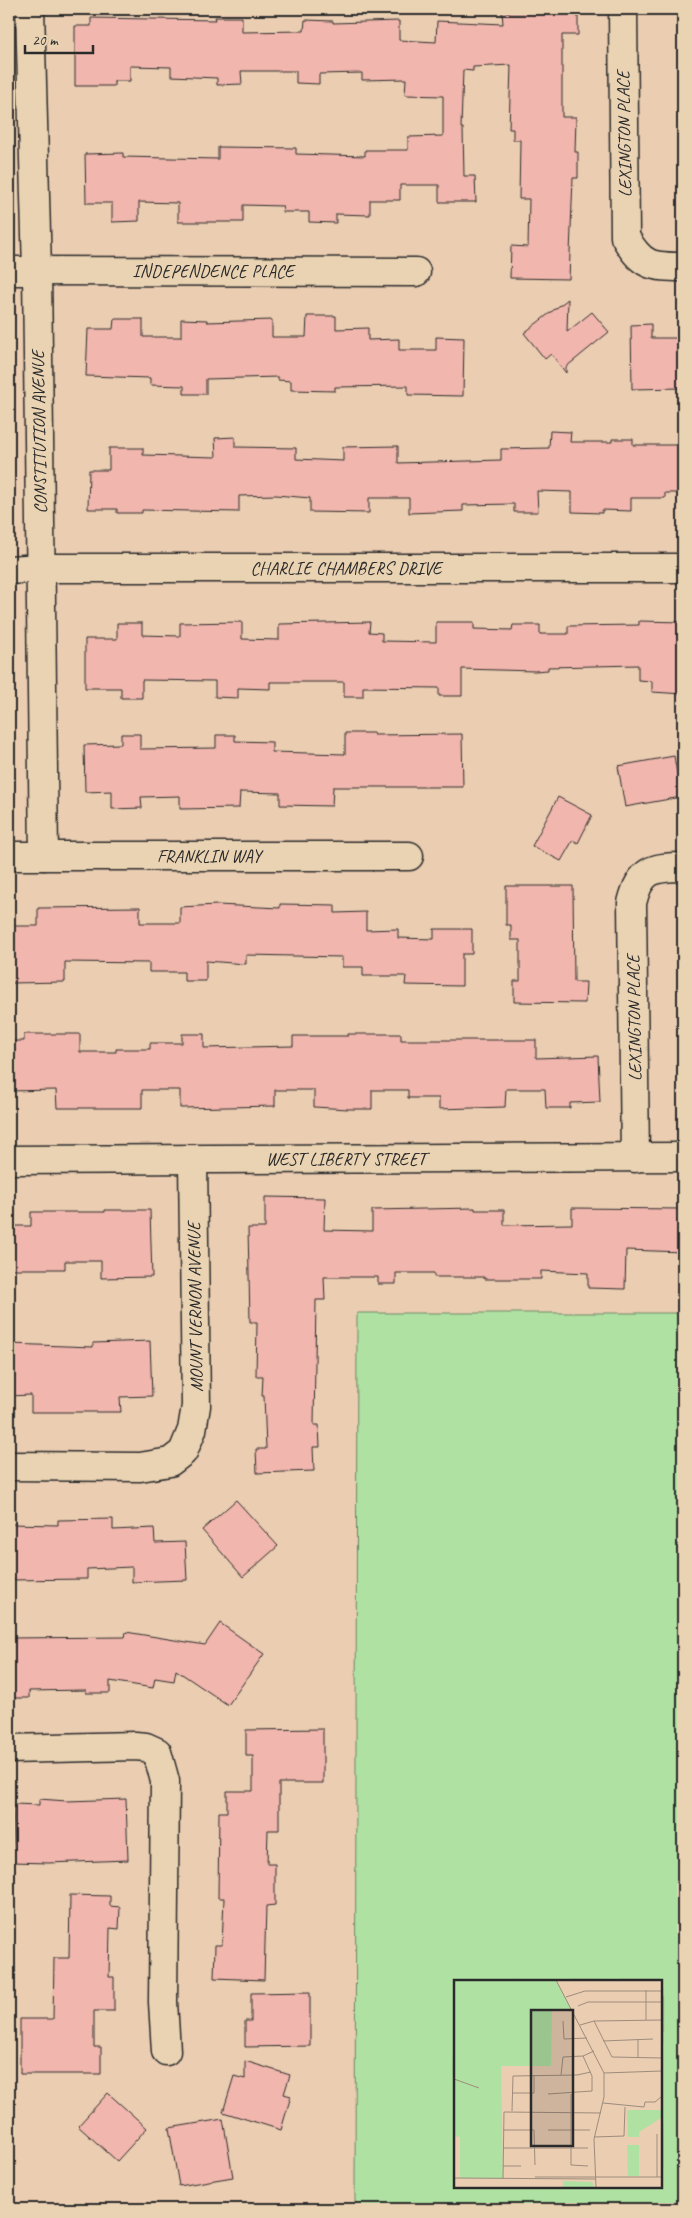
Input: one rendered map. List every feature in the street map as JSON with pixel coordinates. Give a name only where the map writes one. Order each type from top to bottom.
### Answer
[{"type":"street","name":"CONSTITUTION AVENUE","points":[[30,9],[37,271],[44,856]]},
{"type":"street","name":"LEXINGTON PLACE","points":[[622,9],[625,237],[637,257],[659,267],[683,267]]},
{"type":"street","name":"INDEPENDENCE PLACE","points":[[9,271],[416,272]]},
{"type":"street","name":"CHARLIE CHAMBERS DRIVE","points":[[9,570],[41,568],[683,568]]},
{"type":"street","name":"FRANKLIN WAY","points":[[9,856],[409,856]]},
{"type":"street","name":"LEXINGTON PLACE","points":[[635,1158],[632,903],[640,880],[657,867],[683,867]]},
{"type":"street","name":"WEST LIBERTY STREET","points":[[9,1160],[683,1157]]},
{"type":"street","name":"MOUNT VERNON AVENUE","points":[[9,1466],[140,1467],[170,1462],[183,1452],[192,1430],[196,1406],[193,1160]]},
{"type":"street","points":[[9,1748],[140,1747],[157,1752],[165,1781],[164,2002],[166,2051]]},
{"type":"green space","points":[[357,1313],[683,1313],[683,2209],[355,2209]]},
{"type":"building","points":[[502,12],[578,12],[578,35],[562,35],[562,117],[576,117],[575,152],[578,152],[578,178],[573,178],[569,279],[510,278],[511,246],[528,247],[529,199],[519,199],[520,140],[513,140],[513,129],[509,129],[511,65],[473,67],[473,71],[463,70],[461,128],[463,128],[464,176],[475,176],[476,202],[439,202],[439,185],[400,185],[400,200],[370,200],[370,215],[336,214],[336,223],[309,222],[309,212],[282,212],[283,206],[243,205],[243,222],[178,222],[178,203],[139,202],[139,221],[112,222],[112,203],[86,203],[85,154],[123,153],[123,157],[218,159],[218,147],[296,148],[296,154],[365,156],[365,150],[408,150],[408,137],[443,136],[443,96],[405,95],[406,79],[362,80],[362,73],[319,74],[319,84],[296,83],[296,71],[241,71],[242,84],[217,85],[217,78],[171,76],[171,67],[130,66],[130,81],[114,81],[114,86],[75,86],[75,26],[91,26],[91,18],[216,20],[215,17],[242,17],[242,32],[304,31],[305,20],[333,21],[333,23],[399,21],[399,40],[436,42],[437,21],[503,24]]},
{"type":"building","points":[[568,299],[567,332],[592,312],[609,332],[566,367],[566,373],[551,354],[545,359],[524,333]]},
{"type":"building","points":[[307,316],[336,316],[336,329],[368,328],[368,340],[399,339],[399,350],[436,350],[436,337],[464,338],[463,396],[408,395],[408,386],[335,387],[335,391],[291,390],[291,381],[278,380],[278,377],[206,379],[206,394],[184,394],[184,386],[150,385],[150,378],[86,376],[88,329],[113,329],[114,319],[143,319],[143,337],[181,337],[181,319],[207,320],[207,322],[272,320],[272,337],[306,337]]},
{"type":"building","points":[[651,324],[651,338],[683,338],[683,388],[632,389],[631,325]]},
{"type":"building","points":[[550,431],[571,432],[570,442],[612,442],[612,439],[633,439],[633,445],[683,445],[683,493],[665,493],[665,498],[631,498],[631,511],[602,510],[602,513],[572,512],[572,492],[537,491],[538,512],[514,512],[514,504],[463,505],[463,511],[409,513],[409,498],[369,498],[369,513],[310,512],[310,498],[276,495],[239,496],[239,512],[142,510],[142,513],[117,513],[117,509],[88,509],[89,470],[109,470],[109,448],[143,448],[143,455],[216,457],[215,438],[235,437],[235,447],[296,448],[296,459],[343,461],[343,447],[398,446],[398,463],[501,460],[501,449],[549,448]]},
{"type":"building","points":[[639,621],[683,622],[683,694],[652,692],[652,681],[638,680],[638,665],[548,667],[548,670],[535,671],[462,669],[462,696],[439,696],[439,688],[363,687],[363,697],[344,697],[344,682],[270,682],[270,689],[238,688],[238,698],[215,697],[215,681],[142,680],[142,698],[121,698],[121,688],[85,688],[85,639],[117,639],[117,623],[142,623],[142,635],[180,636],[180,623],[242,622],[242,639],[279,640],[279,624],[370,622],[369,632],[382,633],[382,641],[436,642],[436,622],[474,622],[474,629],[512,630],[513,625],[540,625],[540,634],[568,634],[568,626],[639,625]]},
{"type":"building","points":[[345,733],[374,733],[374,735],[462,734],[463,787],[333,787],[332,806],[280,805],[280,793],[240,792],[239,808],[180,809],[180,796],[141,797],[142,808],[112,809],[112,791],[85,792],[84,745],[121,744],[121,734],[140,734],[140,749],[216,748],[216,735],[235,735],[235,741],[272,742],[272,752],[345,754]]},
{"type":"building","points":[[674,756],[681,797],[625,807],[618,766]]},
{"type":"building","points":[[558,797],[592,815],[578,843],[573,840],[561,861],[532,846]]},
{"type":"building","points":[[506,886],[573,886],[574,982],[586,982],[585,1003],[514,1002],[514,981],[520,981],[520,940],[511,940],[511,925],[506,925]]},
{"type":"building","points":[[280,904],[335,905],[335,913],[366,912],[366,930],[398,929],[398,938],[434,939],[434,929],[472,929],[472,954],[462,954],[462,986],[405,985],[406,976],[363,976],[363,967],[342,967],[342,957],[246,955],[246,964],[206,961],[206,981],[184,981],[184,972],[149,972],[149,963],[65,962],[65,982],[11,983],[10,926],[38,926],[38,908],[140,907],[140,923],[180,923],[180,907],[217,905],[280,908]]},
{"type":"building","points":[[24,1034],[80,1034],[80,1052],[116,1052],[116,1049],[150,1049],[150,1043],[182,1043],[182,1034],[204,1034],[204,1048],[293,1046],[293,1036],[348,1036],[348,1034],[401,1034],[401,1040],[536,1040],[536,1058],[598,1056],[600,1102],[570,1103],[570,1108],[546,1108],[545,1089],[506,1089],[505,1107],[439,1109],[439,1098],[408,1098],[408,1090],[372,1090],[372,1109],[348,1109],[314,1107],[314,1090],[275,1090],[275,1106],[180,1108],[180,1090],[142,1090],[142,1108],[57,1108],[56,1090],[9,1091],[9,1041],[24,1041]]},
{"type":"building","points":[[265,1197],[325,1198],[324,1230],[372,1231],[372,1210],[475,1208],[475,1210],[504,1210],[504,1225],[572,1224],[572,1208],[683,1209],[683,1252],[626,1250],[625,1289],[588,1288],[588,1273],[541,1271],[541,1279],[434,1277],[434,1273],[396,1273],[396,1284],[378,1284],[378,1277],[324,1277],[325,1300],[316,1300],[314,1425],[319,1425],[320,1447],[313,1447],[314,1471],[257,1473],[256,1449],[266,1449],[264,1396],[262,1396],[263,1376],[256,1376],[257,1322],[250,1322],[248,1228],[265,1228]]},
{"type":"building","points":[[105,1210],[150,1210],[152,1277],[101,1278],[101,1261],[65,1261],[65,1269],[9,1269],[9,1226],[31,1226],[31,1212],[105,1212]]},
{"type":"building","points":[[150,1341],[152,1396],[120,1397],[121,1412],[31,1412],[31,1395],[9,1396],[9,1344],[93,1347],[93,1343]]},
{"type":"building","points":[[236,1500],[278,1546],[243,1577],[202,1530]]},
{"type":"building","points":[[113,1519],[113,1530],[154,1528],[155,1543],[185,1542],[187,1580],[132,1582],[132,1567],[87,1569],[87,1579],[9,1580],[9,1524],[58,1525],[58,1520]]},
{"type":"building","points":[[220,1623],[264,1654],[228,1705],[176,1670],[174,1681],[155,1678],[153,1688],[110,1681],[110,1693],[86,1693],[86,1690],[29,1691],[29,1698],[9,1698],[9,1638],[125,1637],[126,1632],[205,1645]]},
{"type":"building","points":[[323,1729],[323,1783],[279,1783],[279,1830],[268,1830],[267,1864],[275,1864],[275,1905],[266,1906],[264,1980],[214,1978],[215,1945],[222,1945],[224,1898],[218,1898],[219,1812],[227,1812],[227,1791],[253,1791],[253,1756],[246,1756],[246,1730]]},
{"type":"building","points":[[39,1799],[67,1801],[126,1799],[128,1860],[48,1863],[12,1862],[14,1804],[39,1805]]},
{"type":"building","points":[[70,1895],[110,1896],[110,1906],[120,1907],[119,1929],[110,1928],[109,1977],[114,1977],[114,2011],[94,2011],[94,2047],[101,2047],[101,2074],[20,2074],[20,2019],[53,2019],[54,1958],[69,1958]]},
{"type":"building","points":[[310,1992],[310,2046],[245,2047],[245,2021],[251,2021],[251,1993]]},
{"type":"building","points":[[245,2061],[290,2075],[284,2094],[291,2096],[281,2130],[223,2112],[234,2076],[245,2079]]},
{"type":"building","points":[[108,2093],[147,2128],[117,2161],[78,2126]]},
{"type":"building","points":[[223,2119],[233,2177],[179,2186],[169,2128]]}]
